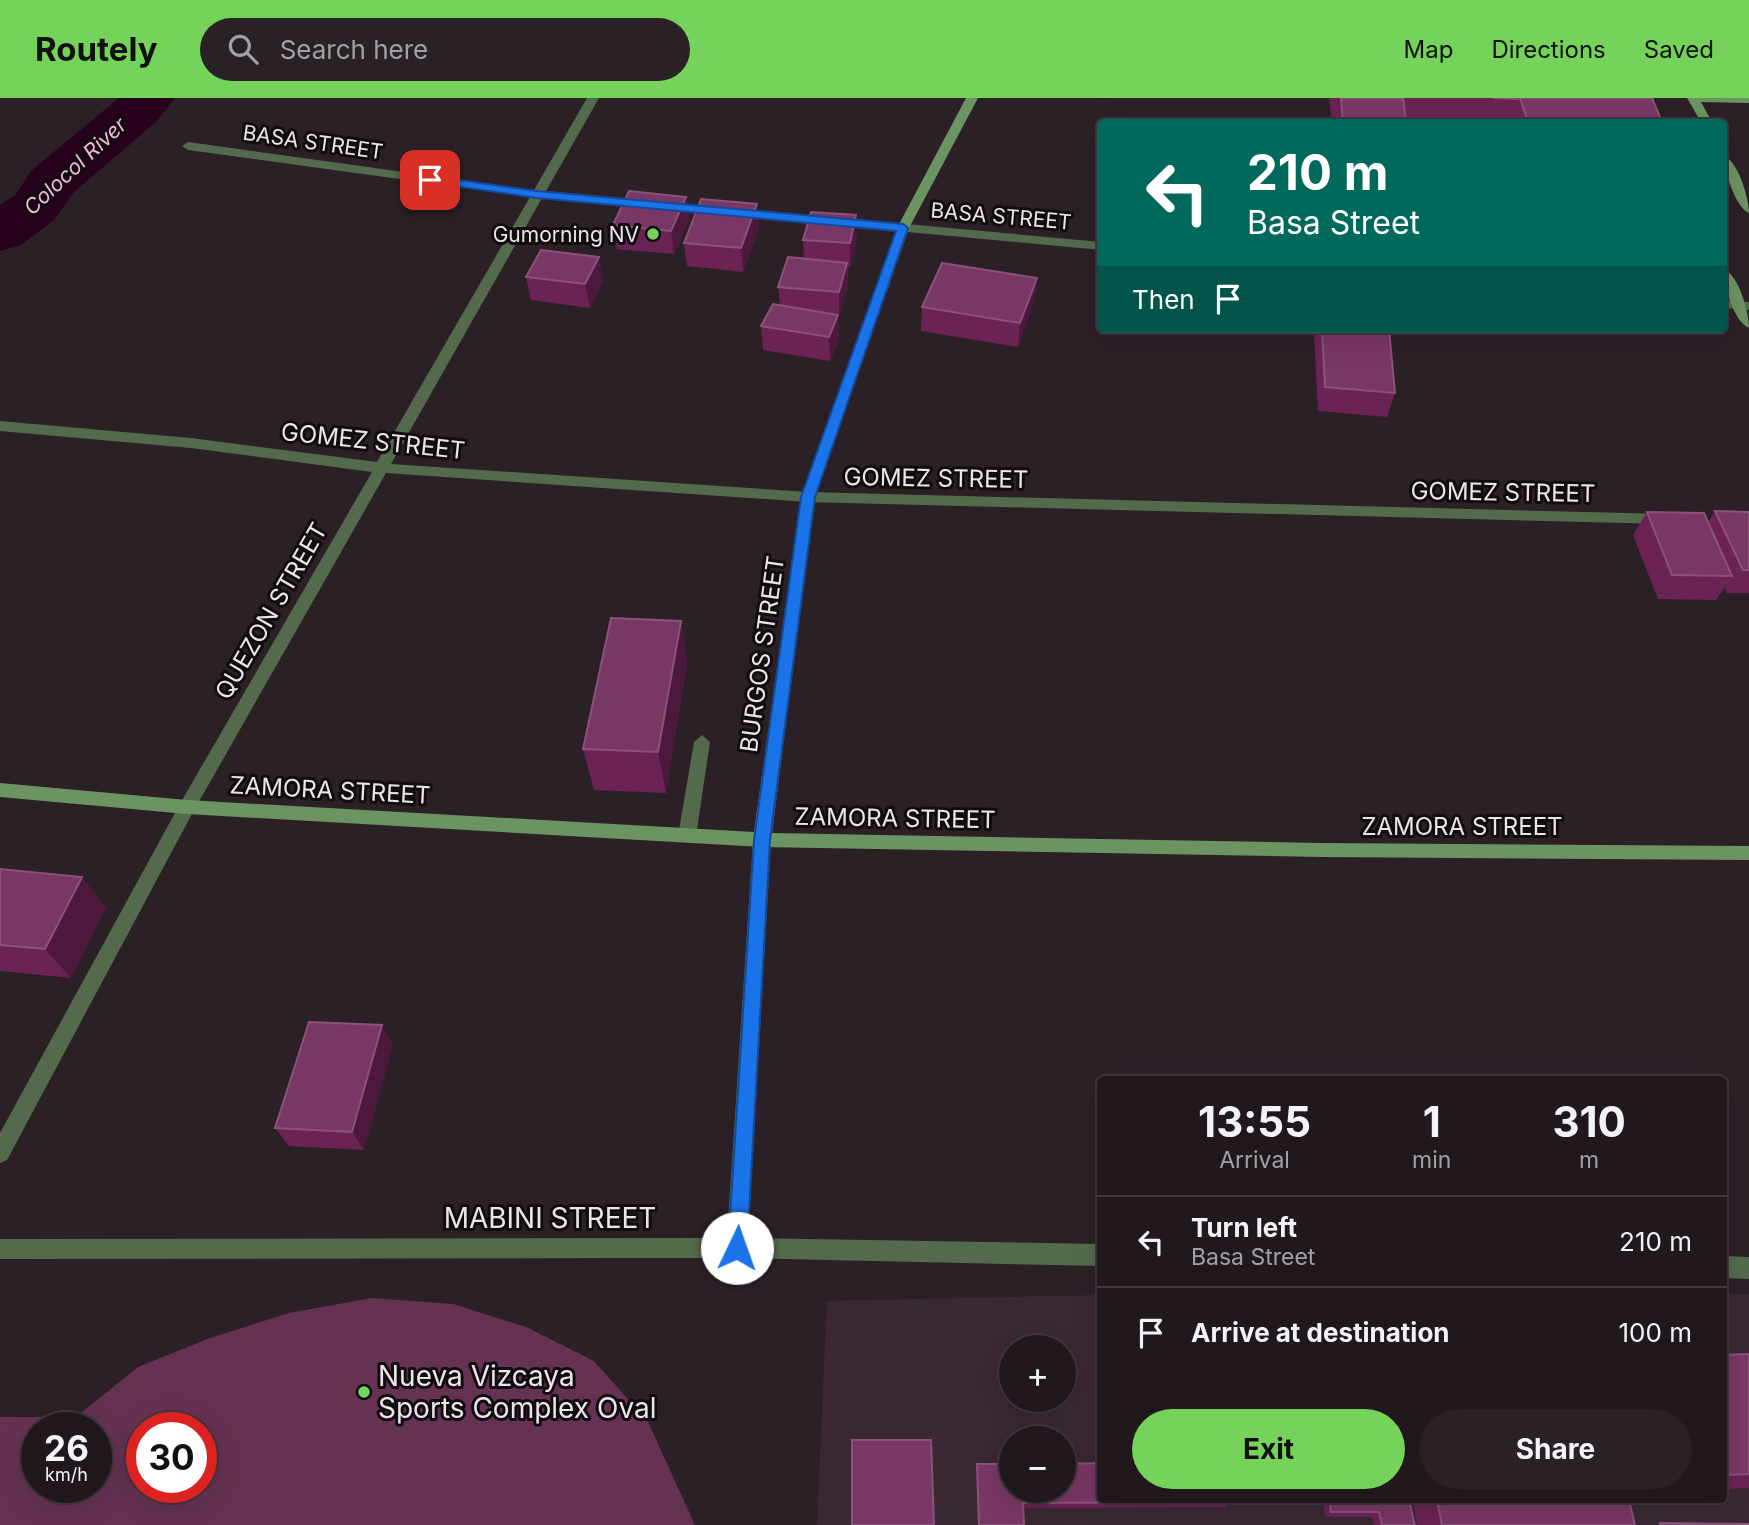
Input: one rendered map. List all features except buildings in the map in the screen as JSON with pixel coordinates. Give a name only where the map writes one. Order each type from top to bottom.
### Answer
[{"type":"street","name":"QUEZON STREET","points":[[0,1153],[187,807],[593,98]]},
{"type":"street","name":"BURGOS STREET","points":[[737,1248],[762,840],[808,497],[903,228],[972,98]]},
{"type":"street","points":[[1693,98],[1749,100]]},
{"type":"street","points":[[1693,98],[1704,119]]},
{"type":"street","name":"BASA STREET","points":[[188,146],[537,194],[1097,246]]},
{"type":"street","points":[[1727,165],[1749,209]]},
{"type":"street","points":[[1727,278],[1744,306],[1749,324]]},
{"type":"street","name":"GOMEZ STREET","points":[[0,426],[191,443],[382,468],[808,497],[1680,519]]},
{"type":"street","points":[[687,836],[702,742]]},
{"type":"street","name":"ZAMORA STREET","points":[[0,790],[187,807],[762,840],[1749,853]]},
{"type":"street","name":"MABINI STREET","points":[[0,1248],[737,1248],[1097,1255]]},
{"type":"street","points":[[1727,1267],[1749,1268]]},
{"type":"shaded area","points":[[1727,1294],[1749,1294],[1749,1525],[817,1525],[827,1301],[1097,1295],[1097,1503],[1727,1503]]},
{"type":"shaded area","name":"Nueva Vizcaya Sports Complex Oval","points":[[372,1298],[453,1304],[526,1327],[594,1361],[648,1422],[695,1525],[0,1525],[0,1417],[21,1417],[21,1503],[112,1503],[112,1412],[82,1412],[138,1367],[210,1338],[289,1313]]},
{"type":"waterway","name":"Colocol River","points":[[0,233],[35,207],[52,182],[137,111],[148,98]]},
{"type":"place","name":"Gumorning NV","points":[[653,234]]},
{"type":"place","name":"Nueva Vizcaya Sports Complex Oval","points":[[364,1392]]},
{"type":"route","points":[[430,180],[537,194],[903,228],[808,497],[762,840],[737,1248]]}]
